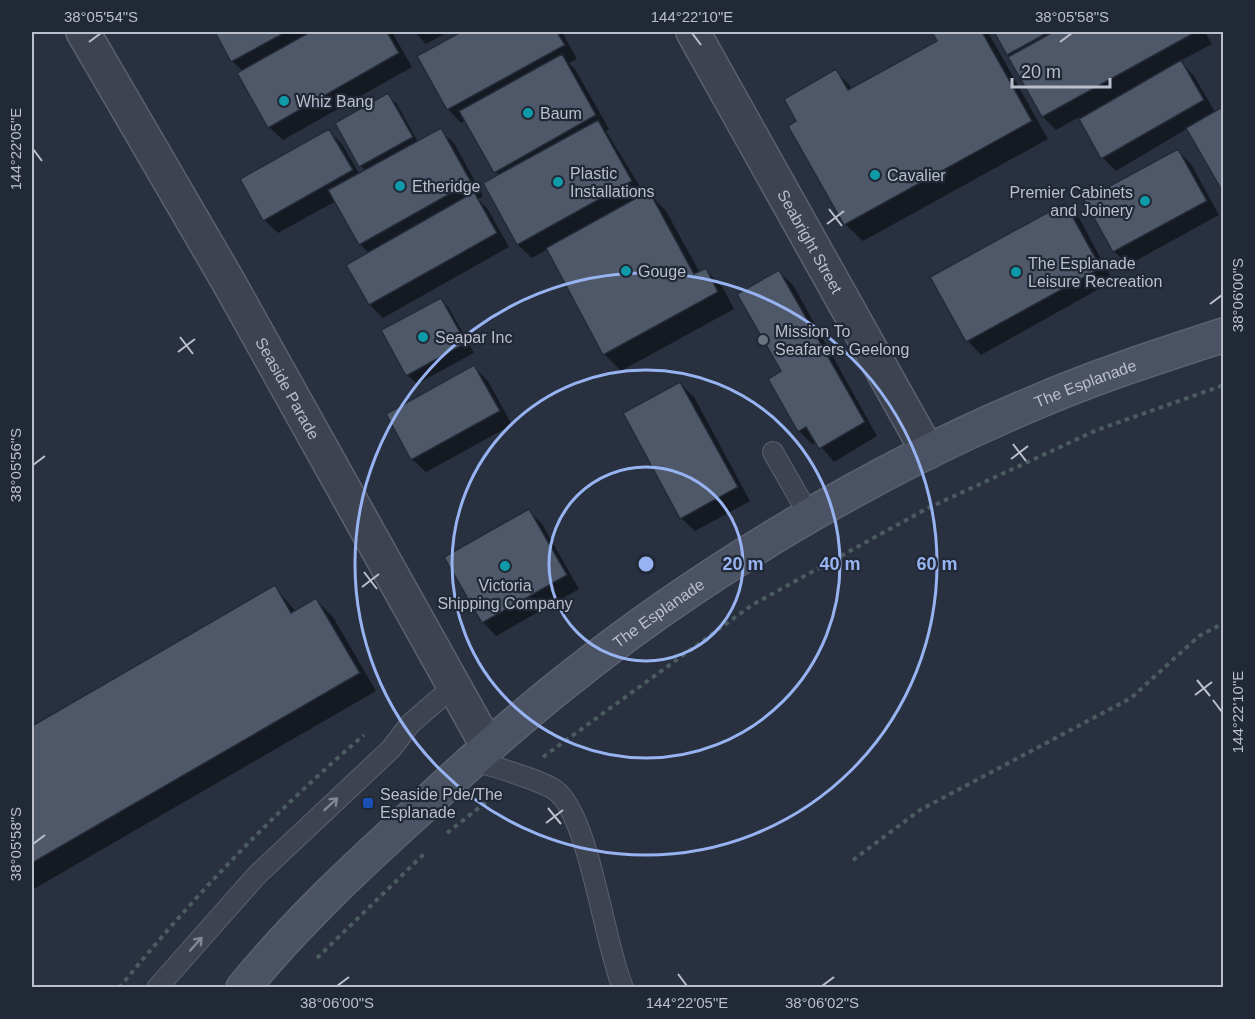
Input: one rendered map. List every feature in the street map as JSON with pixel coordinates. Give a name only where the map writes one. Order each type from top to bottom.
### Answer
[{"type":"street","name":"Seaside Parade","points":[[83,32],[228,281],[455,685],[480,753]]},
{"type":"street","name":"Seabright Street","points":[[693,32],[928,452]]},
{"type":"street","name":"The Esplanade","points":[[243,987],[262,964],[374,850],[480,753],[570,677],[708,579],[810,517],[928,452],[1040,400],[1224,335]]},
{"type":"lane","points":[[773,452],[810,517]]},
{"type":"lane","points":[[157,987],[257,876],[391,749],[410,724],[455,685]]},
{"type":"lane","points":[[480,753],[519,777],[551,788],[568,806],[585,849],[612,958],[623,987]]},
{"type":"path","points":[[441,837],[549,752],[752,605],[926,509],[1097,430],[1224,385]]},
{"type":"path","points":[[853,860],[920,810],[1131,698],[1199,636],[1224,623]]},
{"type":"path","points":[[313,962],[433,845]]},
{"type":"building","points":[[215,32],[286,32],[231,62]]},
{"type":"building","name":"Whiz Bang","points":[[310,32],[387,32],[399,53],[268,128],[237,73]]},
{"type":"building","points":[[461,32],[557,32],[565,45],[447,110],[417,56]]},
{"type":"building","name":"Cavalier","points":[[932,32],[982,32],[1032,121],[844,225],[788,126],[796,121],[784,99],[836,69],[848,90],[937,41]]},
{"type":"building","points":[[994,32],[1049,32],[1007,55]]},
{"type":"building","points":[[1053,32],[1196,32],[1042,117],[1008,57]]},
{"type":"building","name":"Baum","points":[[562,54],[596,115],[494,173],[459,111]]},
{"type":"building","points":[[1181,60],[1204,100],[1101,159],[1079,119]]},
{"type":"building","points":[[388,93],[413,137],[359,167],[335,123]]},
{"type":"building","points":[[1224,106],[1224,194],[1186,128]]},
{"type":"building","name":"Plastic Installations","points":[[598,120],[632,181],[517,245],[483,183]]},
{"type":"building","name":"Etheridge","points":[[441,128],[471,182],[359,245],[328,190]]},
{"type":"building","points":[[329,129],[353,170],[263,221],[240,179]]},
{"type":"building","name":"Premier Cabinets and Joinery","points":[[1178,149],[1207,201],[1113,252],[1084,200]]},
{"type":"building","name":"Gouge","points":[[649,191],[694,274],[706,268],[718,292],[603,355],[546,248]]},
{"type":"building","points":[[474,192],[497,233],[369,305],[346,265]]},
{"type":"building","name":"The Esplanade Leisure Recreation","points":[[1065,203],[1101,268],[966,342],[930,277]]},
{"type":"building","points":[[779,270],[865,422],[819,449],[806,427],[798,432],[768,379],[781,371],[737,294]]},
{"type":"building","name":"Seapar Inc","points":[[441,298],[466,343],[406,376],[381,330]]},
{"type":"building","points":[[474,365],[500,411],[411,460],[386,414]]},
{"type":"building","points":[[680,382],[738,487],[680,519],[623,413]]},
{"type":"building","name":"Victoria Shipping Company","points":[[529,509],[567,575],[482,623],[444,557]]},
{"type":"building","points":[[275,585],[291,613],[316,598],[360,673],[32,863],[32,726]]},
{"type":"place","name":"Whiz Bang","points":[[284,101]]},
{"type":"place","name":"Baum","points":[[528,113]]},
{"type":"place","name":"Cavalier","points":[[875,175]]},
{"type":"place","name":"Plastic Installations","points":[[558,182]]},
{"type":"place","name":"Etheridge","points":[[400,186]]},
{"type":"place","name":"Premier Cabinets and Joinery","points":[[1145,201]]},
{"type":"place","name":"Gouge","points":[[626,271]]},
{"type":"place","name":"The Esplanade Leisure Recreation","points":[[1016,272]]},
{"type":"place","name":"Seapar Inc","points":[[423,337]]},
{"type":"place","name":"Mission To Seafarers Geelong","points":[[763,340]]},
{"type":"place","name":"Victoria Shipping Company","points":[[505,566]]},
{"type":"place","name":"Seaside Pde/The Esplanade","points":[[368,803]]}]
